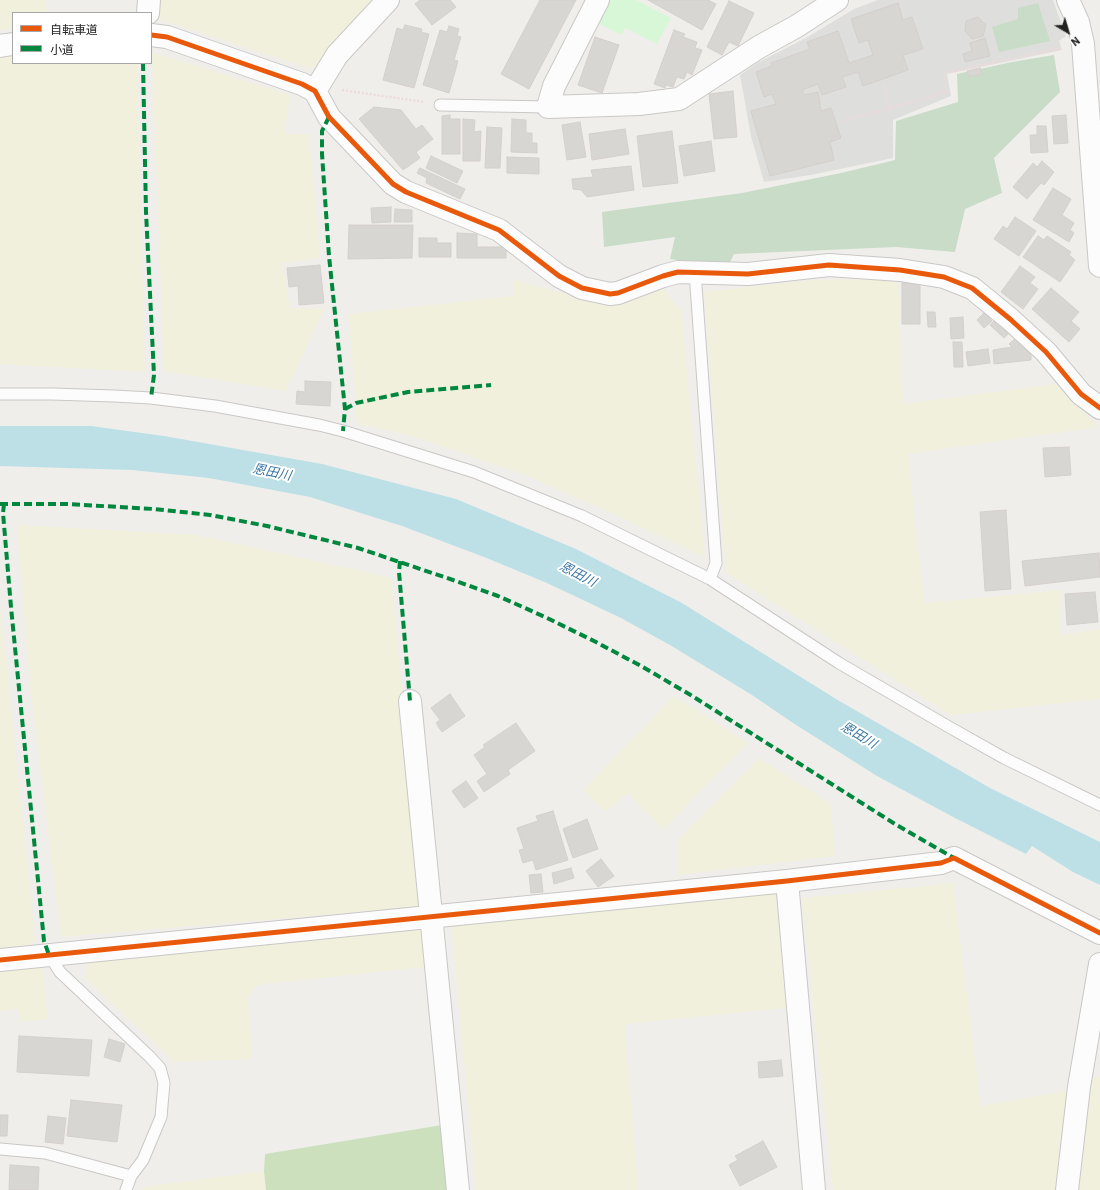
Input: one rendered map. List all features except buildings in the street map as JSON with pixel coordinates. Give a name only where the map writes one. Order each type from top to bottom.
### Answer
[{"type":"street","points":[[148,12],[149,0]]},
{"type":"street","points":[[315,90],[337,55],[388,0]]},
{"type":"street","points":[[598,0],[554,86],[548,107],[639,104],[679,99],[759,47],[797,26],[837,0]]},
{"type":"street","points":[[1068,0],[1078,22],[1092,43],[1100,266]]},
{"type":"street","points":[[152,35],[167,37],[302,84],[315,90],[329,117],[393,184],[406,192],[499,230],[559,276],[582,288],[610,294],[618,293],[662,276],[678,272],[748,274],[829,265],[900,270],[944,277],[972,288],[1010,319],[1046,352],[1081,394],[1100,408]]},
{"type":"street","points":[[0,46],[12,44]]},
{"type":"street","points":[[410,701],[458,1190]]},
{"type":"street","points":[[0,960],[787,881],[941,863],[954,858],[1100,933]]},
{"type":"street","points":[[787,881],[814,1190]]},
{"type":"street","points":[[1067,1190],[1079,1087],[1100,964]]},
{"type":"lane","points":[[440,105],[548,107]]},
{"type":"lane","points":[[695,272],[716,563],[710,580]]},
{"type":"lane","points":[[0,394],[60,394],[151,398],[216,406],[319,425],[343,431],[446,462],[489,478],[582,516],[710,580],[839,663],[949,727],[1004,758],[1100,805]]},
{"type":"lane","points":[[49,955],[60,972],[160,1068],[164,1084],[161,1117],[143,1160],[131,1176],[126,1190]]},
{"type":"lane","points":[[0,1149],[45,1153],[131,1176]]},
{"type":"path","points":[[843,121],[890,109],[947,91],[944,73],[1092,43]]},
{"type":"path","points":[[884,85],[890,109]]},
{"type":"path","points":[[340,89],[440,105]]},
{"type":"shaded area","points":[[878,0],[1053,0],[1066,36],[1059,41],[1062,50],[947,74],[951,96],[893,120],[893,158],[811,175],[764,182],[751,136],[740,75],[757,63],[806,38],[854,9]]},
{"type":"green space","points":[[0,0],[45,0],[47,12],[12,12],[12,29],[0,30]]},
{"type":"green space","points":[[161,0],[381,0],[312,69],[158,19]]},
{"type":"green space","points":[[608,0],[636,0],[671,18],[657,44],[625,28],[621,35],[597,23]]},
{"type":"green space","points":[[1038,3],[1050,41],[999,52],[992,27],[1018,19],[1018,8]]},
{"type":"green space","points":[[12,52],[12,64],[137,64],[145,372],[0,364],[0,53]]},
{"type":"green space","points":[[152,52],[290,95],[285,134],[309,134],[320,258],[282,263],[290,308],[324,309],[286,391],[164,371]]},
{"type":"green space","points":[[1054,55],[1060,92],[994,158],[1002,193],[965,209],[955,252],[896,247],[734,254],[728,266],[670,259],[675,237],[604,247],[602,212],[742,193],[841,173],[895,160],[896,121],[958,102],[957,74],[1012,62]]},
{"type":"green space","points":[[898,279],[903,404],[1056,384],[1099,427],[908,454],[924,603],[1061,590],[1060,635],[1100,629],[1100,699],[951,715],[726,573],[704,292],[810,280]]},
{"type":"green space","points":[[514,280],[613,307],[662,288],[681,310],[705,558],[618,516],[525,475],[409,435],[358,424],[356,420],[356,403],[348,314],[513,296]]},
{"type":"green space","points":[[17,525],[196,535],[385,576],[392,580],[420,907],[61,937],[29,677]]},
{"type":"green space","points":[[0,605],[35,940],[30,945],[0,948]]},
{"type":"green space","points":[[674,696],[748,743],[663,830],[628,793],[605,812],[583,790]]},
{"type":"green space","points":[[759,758],[830,803],[836,856],[678,875],[678,839]]},
{"type":"green space","points":[[953,883],[981,1106],[1070,1090],[1057,1190],[833,1190],[802,898]]},
{"type":"green space","points":[[775,891],[786,1008],[625,1024],[638,1190],[476,1190],[451,923]]},
{"type":"green space","points":[[421,929],[424,933],[425,967],[263,984],[255,987],[248,999],[252,1059],[174,1062],[84,977],[88,962]]},
{"type":"green space","points":[[42,967],[48,1019],[20,1022],[18,1009],[0,1011],[0,972]]},
{"type":"green space","points":[[1088,1077],[1100,1077],[1100,1190],[1074,1190]]},
{"type":"green space","points":[[442,1125],[449,1190],[266,1190],[264,1171],[265,1154]]},
{"type":"green space","points":[[264,1171],[266,1190],[141,1190],[143,1187]]},
{"type":"water","name":"恩田川","points":[[0,426],[91,426],[164,436],[322,464],[456,499],[576,549],[682,603],[836,699],[990,788],[1100,842],[1100,885],[1073,872],[1032,846],[1026,854],[877,776],[793,723],[752,695],[670,645],[621,618],[547,583],[402,526],[310,497],[209,478],[132,470],[0,466]]},
{"type":"marked path","points":[[143,64],[146,212],[154,375],[151,398]]},
{"type":"marked path","points":[[329,117],[322,131],[322,154],[329,256],[345,409],[343,431]]},
{"type":"marked path","points":[[345,409],[356,403],[408,392],[491,385]]},
{"type":"marked path","points":[[0,504],[67,504],[154,509],[210,515],[267,526],[358,548],[498,596],[545,617],[641,666],[689,694],[895,824],[954,858]]},
{"type":"marked path","points":[[4,504],[3,513],[11,607],[44,941],[49,955]]},
{"type":"marked path","points":[[400,561],[399,572],[410,701]]},
{"type":"cycle path","points":[[152,35],[167,37],[302,84],[315,91],[329,117],[393,184],[406,192],[499,230],[559,276],[582,288],[610,294],[618,293],[678,272],[748,274],[829,265],[900,270],[944,277],[972,288],[1010,319],[1046,352],[1081,394],[1100,408]]},
{"type":"cycle path","points":[[0,960],[787,881],[941,863],[954,858],[1100,933]]}]
